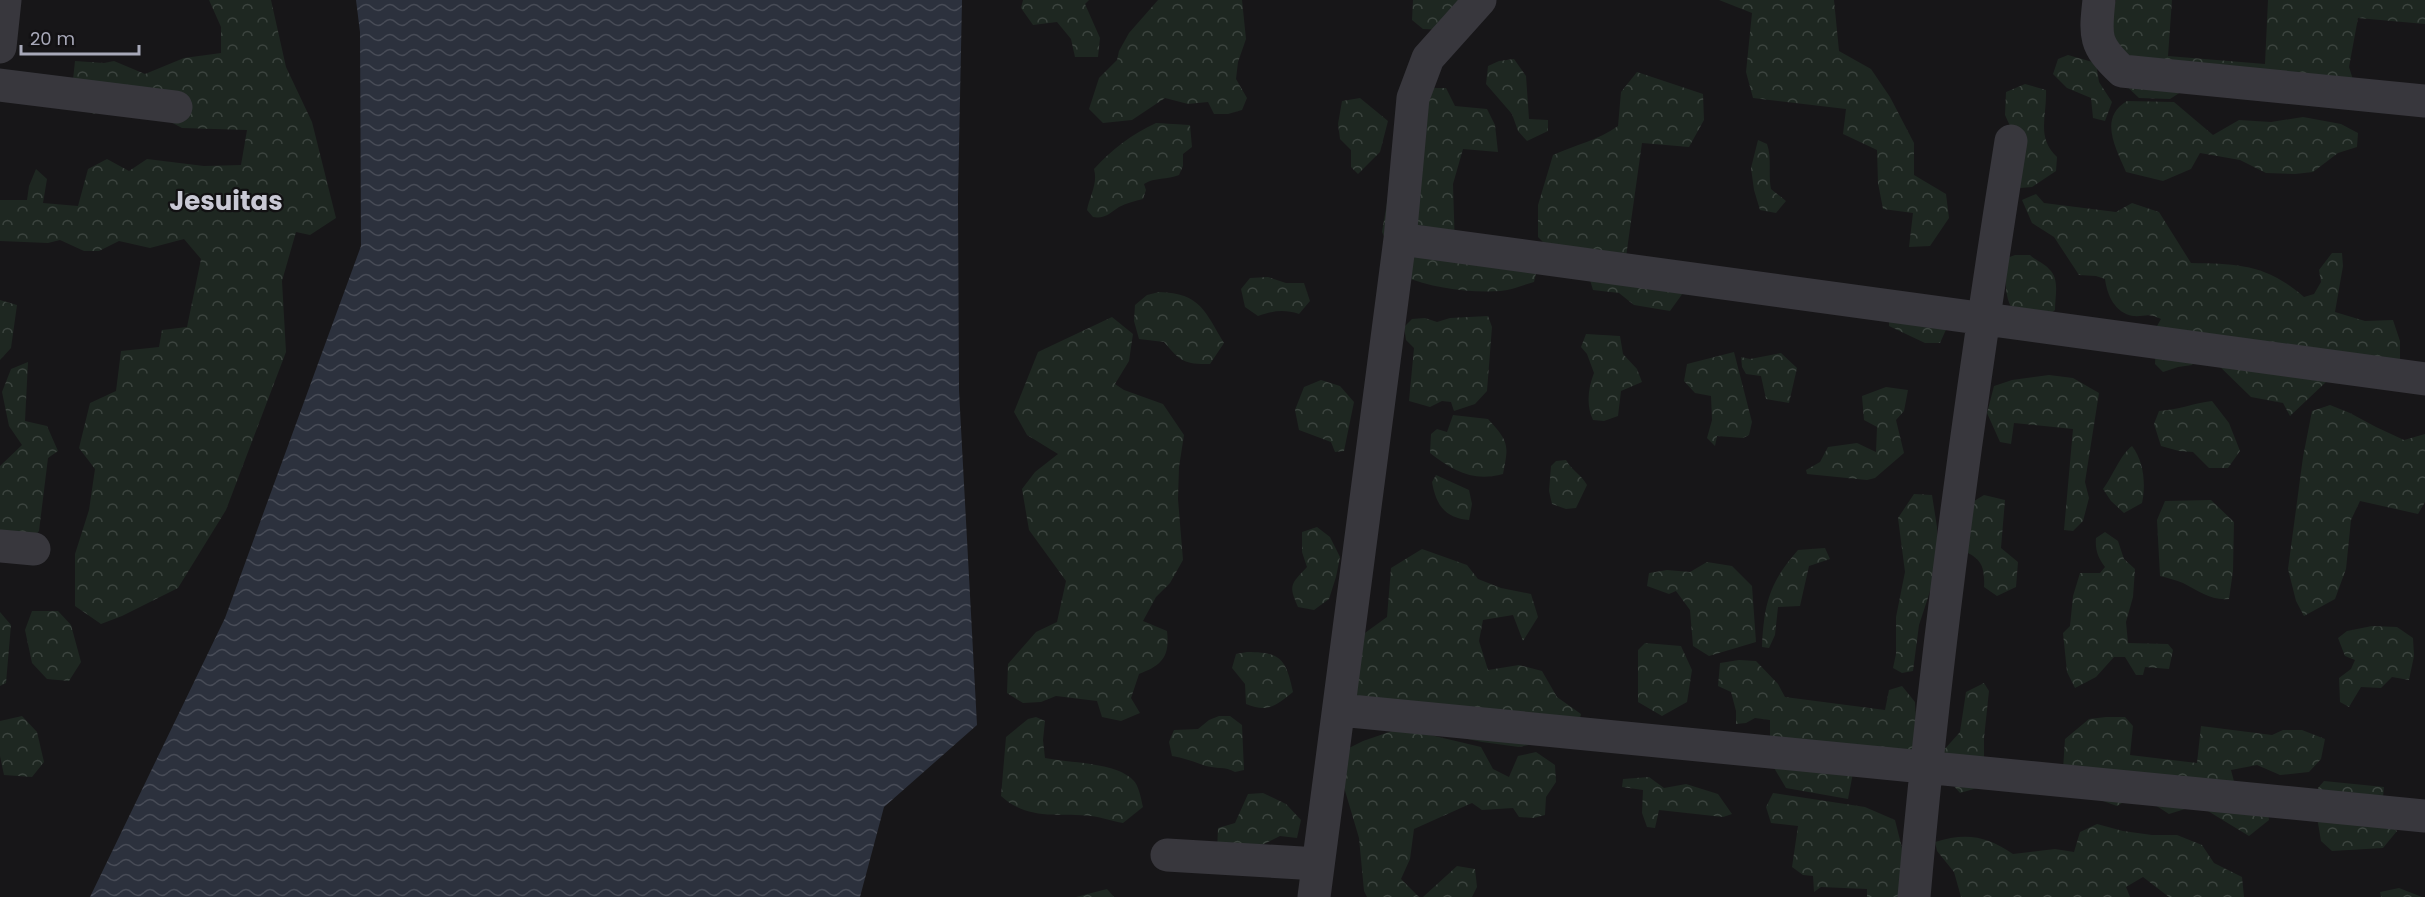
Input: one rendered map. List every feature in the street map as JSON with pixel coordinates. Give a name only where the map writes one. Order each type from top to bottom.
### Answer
[{"type":"street","points":[[0,47],[5,0]]},
{"type":"street","points":[[1314,897],[1400,239],[1413,98],[1428,58],[1480,0]]},
{"type":"street","points":[[2099,0],[2095,33],[2106,57],[2122,71],[2425,101]]},
{"type":"street","points":[[0,85],[176,107]]},
{"type":"street","points":[[1914,897],[1925,769],[1983,319],[2011,141]]},
{"type":"street","points":[[1400,239],[2425,379]]},
{"type":"street","points":[[0,546],[34,549]]},
{"type":"street","points":[[1340,710],[1925,769],[2425,816]]},
{"type":"street","points":[[1167,855],[1318,864]]},
{"type":"green space","points":[[209,0],[271,0],[286,67],[312,122],[336,218],[310,235],[296,232],[282,281],[286,352],[226,510],[178,588],[101,624],[75,606],[75,554],[89,510],[95,469],[79,448],[90,403],[116,391],[121,351],[159,347],[162,330],[187,327],[201,259],[184,239],[150,248],[119,241],[99,251],[84,251],[60,240],[48,243],[0,241],[0,200],[27,200],[29,186],[36,169],[47,179],[43,203],[78,206],[88,169],[107,159],[129,171],[147,159],[204,166],[241,165],[247,130],[182,128],[159,116],[124,104],[93,114],[72,89],[75,61],[104,63],[114,61],[145,74],[184,58],[221,53],[221,27]]},
{"type":"green space","points":[[1023,0],[1089,0],[1085,4],[1100,38],[1098,57],[1075,57],[1071,39],[1057,22],[1033,25],[1021,8]]},
{"type":"green space","points":[[1158,0],[1242,0],[1246,39],[1238,62],[1236,79],[1247,98],[1242,110],[1228,114],[1214,114],[1208,102],[1188,104],[1165,98],[1132,120],[1103,123],[1089,109],[1099,78],[1117,60],[1119,51],[1129,33]]},
{"type":"green space","points":[[1413,0],[1468,0],[1446,30],[1423,29],[1412,20]]},
{"type":"green space","points":[[1719,0],[1834,0],[1839,51],[1871,69],[1890,97],[1914,143],[1914,175],[1946,194],[1949,218],[1930,246],[1909,247],[1913,213],[1883,209],[1878,183],[1877,150],[1843,134],[1846,109],[1753,98],[1746,72],[1752,13]]},
{"type":"green space","points":[[2116,0],[2172,0],[2168,56],[2265,64],[2268,0],[2425,0],[2425,24],[2358,18],[2349,67],[2358,95],[2187,88],[2170,99],[2139,98],[2120,80],[2106,25]]},
{"type":"green space","points":[[2068,55],[2096,63],[2099,82],[2112,102],[2105,121],[2093,118],[2091,98],[2067,88],[2053,74],[2058,59]]},
{"type":"green space","points":[[1514,59],[1526,76],[1529,119],[1548,120],[1548,131],[1527,141],[1518,131],[1512,114],[1486,84],[1488,66],[1499,61]]},
{"type":"green space","points":[[1637,72],[1703,94],[1704,120],[1689,147],[1642,143],[1626,257],[1683,293],[1670,311],[1634,305],[1619,293],[1593,290],[1585,263],[1547,246],[1538,237],[1538,205],[1553,155],[1595,139],[1618,126],[1621,92]]},
{"type":"green space","points":[[2025,84],[2046,90],[2045,134],[2047,142],[2057,157],[2056,171],[2032,187],[2020,188],[2015,137],[2005,115],[2006,92]]},
{"type":"green space","points":[[1423,88],[1446,88],[1455,106],[1487,109],[1495,125],[1498,152],[1463,149],[1453,184],[1455,249],[1537,269],[1534,282],[1505,290],[1476,291],[1438,287],[1402,276],[1382,232],[1391,179]]},
{"type":"green space","points":[[1360,98],[1388,121],[1380,152],[1358,174],[1351,167],[1351,150],[1340,139],[1338,124],[1342,101]]},
{"type":"green space","points":[[2127,101],[2174,102],[2213,135],[2239,120],[2271,122],[2303,117],[2341,124],[2358,133],[2357,147],[2338,153],[2313,172],[2295,174],[2266,173],[2240,160],[2200,153],[2191,169],[2163,181],[2126,172],[2114,143],[2111,125],[2118,108]]},
{"type":"green space","points":[[1156,123],[1190,125],[1192,147],[1183,154],[1183,166],[1179,175],[1148,182],[1144,184],[1146,190],[1143,199],[1131,202],[1104,216],[1093,217],[1087,210],[1094,185],[1094,169],[1123,143]]},
{"type":"green space","points":[[1758,140],[1767,144],[1771,189],[1786,201],[1776,213],[1760,210],[1754,190],[1751,168]]},
{"type":"green space","points":[[2036,194],[2044,203],[2116,212],[2132,203],[2159,212],[2191,263],[2238,265],[2251,268],[2277,278],[2304,297],[2314,294],[2321,282],[2319,270],[2332,253],[2342,253],[2343,266],[2335,312],[2365,321],[2393,320],[2400,341],[2400,360],[2326,382],[2290,416],[2283,403],[2251,397],[2212,359],[2198,357],[2192,365],[2163,372],[2155,364],[2157,326],[2161,319],[2149,315],[2133,316],[2121,311],[2113,302],[2105,279],[2079,275],[2054,237],[2032,223],[2022,200]]},
{"type":"green space","points":[[2015,255],[2030,255],[2047,267],[2055,278],[2055,310],[2040,322],[2017,314],[2009,302],[2006,288],[2007,258]]},
{"type":"green space","points":[[1268,277],[1286,283],[1304,283],[1310,301],[1299,314],[1278,311],[1258,316],[1245,307],[1241,289],[1250,278]]},
{"type":"green space","points":[[1159,292],[1173,293],[1193,300],[1206,314],[1224,343],[1210,364],[1194,363],[1179,358],[1164,342],[1139,339],[1134,321],[1135,305],[1147,295]]},
{"type":"green space","points":[[0,300],[17,305],[11,348],[0,360]]},
{"type":"green space","points":[[1889,308],[1949,323],[1940,343],[1925,343],[1889,326]]},
{"type":"green space","points":[[1488,316],[1492,327],[1487,391],[1475,404],[1454,411],[1451,402],[1442,401],[1430,407],[1409,401],[1414,348],[1406,340],[1404,327],[1412,319],[1425,318],[1437,322],[1450,318]]},
{"type":"green space","points":[[1112,317],[1133,334],[1129,361],[1115,384],[1124,390],[1163,404],[1184,435],[1179,467],[1178,499],[1183,560],[1170,583],[1156,597],[1143,621],[1167,631],[1166,654],[1154,667],[1139,674],[1131,698],[1140,713],[1121,721],[1102,717],[1097,701],[1056,696],[1041,702],[1023,703],[1007,693],[1008,664],[1036,632],[1057,622],[1066,581],[1029,530],[1022,489],[1035,472],[1058,454],[1027,435],[1014,412],[1038,352]]},
{"type":"green space","points":[[1586,334],[1620,336],[1623,354],[1637,369],[1642,382],[1621,391],[1618,416],[1604,421],[1593,420],[1589,409],[1589,391],[1594,373],[1587,354],[1581,347]]},
{"type":"green space","points":[[1734,352],[1752,422],[1749,435],[1743,438],[1717,436],[1715,446],[1707,438],[1712,420],[1711,396],[1695,393],[1684,381],[1687,364]]},
{"type":"green space","points":[[1781,353],[1797,368],[1789,403],[1766,399],[1761,376],[1746,374],[1742,367],[1741,357],[1750,359]]},
{"type":"green space","points":[[28,362],[25,421],[47,426],[58,451],[48,458],[39,531],[31,541],[0,533],[0,466],[22,445],[9,426],[2,392],[11,369]]},
{"type":"green space","points":[[2049,375],[2073,378],[2099,393],[2085,482],[2089,498],[2083,521],[2073,531],[2064,530],[2073,429],[2014,423],[2011,444],[2000,442],[1987,413],[1994,386],[2012,380]]},
{"type":"green space","points":[[1321,380],[1340,386],[1354,402],[1344,451],[1335,452],[1331,442],[1299,430],[1295,410],[1304,387]]},
{"type":"green space","points":[[1886,387],[1908,390],[1904,411],[1896,420],[1904,453],[1875,478],[1867,480],[1807,474],[1806,470],[1820,462],[1828,447],[1857,443],[1876,452],[1877,427],[1864,420],[1862,396]]},
{"type":"green space","points":[[2212,401],[2229,423],[2240,451],[2228,468],[2209,468],[2193,452],[2161,446],[2154,424],[2159,411]]},
{"type":"green space","points":[[2330,405],[2404,440],[2425,434],[2425,502],[2418,514],[2360,501],[2351,520],[2346,569],[2335,599],[2304,616],[2296,601],[2288,569],[2303,457],[2312,411]]},
{"type":"green space","points":[[1453,415],[1488,419],[1495,427],[1506,444],[1503,474],[1473,476],[1455,470],[1430,453],[1431,434],[1437,429],[1447,432]]},
{"type":"green space","points":[[2132,446],[2141,466],[2144,481],[2143,496],[2142,503],[2124,513],[2111,501],[2103,489]]},
{"type":"green space","points":[[1566,460],[1587,485],[1576,508],[1566,509],[1552,504],[1549,491],[1551,466],[1556,461]]},
{"type":"green space","points":[[1436,475],[1469,490],[1472,504],[1469,520],[1448,513],[1439,504],[1432,482]]},
{"type":"green space","points":[[1914,494],[1932,495],[1937,527],[1938,567],[1919,625],[1913,671],[1902,673],[1893,668],[1896,654],[1896,617],[1905,572],[1898,518]]},
{"type":"green space","points":[[1984,495],[2005,500],[2001,548],[2018,562],[2016,587],[1997,596],[1984,587],[1983,569],[1978,560],[1963,551],[1974,501]]},
{"type":"green space","points":[[2211,500],[2234,522],[2233,571],[2229,599],[2211,597],[2183,583],[2160,576],[2157,520],[2165,501]]},
{"type":"green space","points":[[1317,527],[1330,537],[1340,557],[1329,599],[1314,610],[1298,607],[1292,589],[1294,581],[1307,567],[1302,552],[1302,532]]},
{"type":"green space","points":[[2105,532],[2118,541],[2124,559],[2135,569],[2133,597],[2126,622],[2128,643],[2168,644],[2173,650],[2169,669],[2145,667],[2143,675],[2136,675],[2125,657],[2114,657],[2096,677],[2075,688],[2067,672],[2063,633],[2070,626],[2073,596],[2080,573],[2100,573],[2105,567],[2098,554],[2096,538]]},
{"type":"green space","points":[[1825,548],[1830,559],[1809,566],[1800,606],[1778,607],[1775,635],[1769,648],[1762,647],[1764,618],[1770,595],[1780,573],[1798,550]]},
{"type":"green space","points":[[1422,549],[1467,565],[1478,579],[1501,588],[1531,594],[1538,617],[1523,641],[1513,615],[1483,620],[1479,641],[1488,670],[1519,665],[1542,671],[1557,697],[1581,714],[1577,734],[1519,747],[1482,742],[1385,722],[1357,720],[1351,643],[1387,617],[1391,568]]},
{"type":"green space","points":[[1707,562],[1732,566],[1752,586],[1756,642],[1709,656],[1693,646],[1690,610],[1676,591],[1669,594],[1647,586],[1649,573],[1667,570],[1690,572]]},
{"type":"green space","points":[[32,611],[58,611],[71,625],[81,662],[69,681],[47,679],[32,663],[25,630]]},
{"type":"green space","points":[[0,612],[11,625],[6,683],[0,686]]},
{"type":"green space","points":[[2372,626],[2397,627],[2413,638],[2414,656],[2409,680],[2392,677],[2381,688],[2361,687],[2349,707],[2340,702],[2339,678],[2351,669],[2355,660],[2345,656],[2338,638],[2347,631]]},
{"type":"green space","points":[[1645,643],[1681,646],[1692,670],[1687,702],[1662,716],[1638,702],[1638,650]]},
{"type":"green space","points":[[1247,652],[1268,654],[1280,660],[1288,672],[1293,692],[1271,707],[1260,708],[1246,704],[1245,684],[1232,668],[1236,654]]},
{"type":"green space","points":[[1739,660],[1756,661],[1778,684],[1785,697],[1885,710],[1889,690],[1902,686],[1915,702],[1918,753],[1853,773],[1848,799],[1786,788],[1770,761],[1770,720],[1755,718],[1746,723],[1736,724],[1736,711],[1731,692],[1718,686],[1720,663]]},
{"type":"green space","points":[[1984,683],[1989,691],[1984,738],[1984,786],[1960,793],[1945,776],[1942,752],[1960,732],[1966,692]]},
{"type":"green space","points":[[22,716],[37,732],[44,762],[32,777],[4,775],[0,756],[0,721]]},
{"type":"green space","points":[[1219,716],[1230,716],[1242,725],[1244,770],[1235,772],[1172,756],[1169,742],[1174,730],[1198,729],[1209,720]]},
{"type":"green space","points":[[1036,717],[1045,721],[1043,740],[1045,758],[1104,766],[1125,774],[1137,785],[1143,807],[1123,823],[1091,816],[1033,813],[1011,804],[1001,796],[1006,737],[1028,719]]},
{"type":"green space","points":[[2125,717],[2133,726],[2130,755],[2197,763],[2201,726],[2272,735],[2283,730],[2302,730],[2325,739],[2321,759],[2309,772],[2280,775],[2257,765],[2231,770],[2236,789],[2265,793],[2269,820],[2249,836],[2198,805],[2169,814],[2138,794],[2117,806],[2103,801],[2103,789],[2063,770],[2065,739],[2089,719]]},
{"type":"green space","points":[[1401,728],[1481,747],[1493,769],[1509,777],[1518,756],[1536,752],[1555,765],[1556,782],[1546,797],[1545,815],[1533,818],[1519,817],[1513,808],[1482,810],[1472,803],[1414,829],[1410,859],[1401,879],[1419,897],[1367,897],[1364,891],[1359,838],[1338,767],[1345,750]]},
{"type":"green space","points":[[1649,777],[1664,788],[1686,784],[1718,794],[1732,814],[1723,817],[1659,810],[1655,828],[1647,827],[1642,813],[1643,790],[1622,787],[1623,779]]},
{"type":"green space","points":[[2324,781],[2384,787],[2381,817],[2397,831],[2383,848],[2332,851],[2321,841],[2317,817],[2318,788]]},
{"type":"green space","points":[[1263,793],[1286,804],[1301,820],[1297,838],[1280,836],[1258,847],[1217,851],[1218,828],[1235,823],[1248,794]]},
{"type":"green space","points":[[1773,793],[1865,807],[1895,820],[1903,852],[1901,897],[1867,897],[1867,889],[1821,887],[1814,892],[1813,876],[1803,875],[1792,867],[1798,826],[1771,823],[1766,807]]},
{"type":"green space","points":[[2097,824],[2152,835],[2177,835],[2202,845],[2214,863],[2242,877],[2244,897],[2169,897],[2143,877],[2126,887],[2130,897],[1961,897],[1954,872],[1937,851],[1935,842],[1966,837],[1994,843],[2013,854],[2055,849],[2074,852],[2080,832]]},
{"type":"green space","points":[[1457,866],[1475,869],[1477,887],[1472,897],[1423,897]]},
{"type":"green space","points":[[2399,888],[2422,897],[2381,897],[2380,892]]},
{"type":"green space","points":[[1107,889],[1114,897],[1076,897]]},
{"type":"water","points":[[356,0],[962,0],[958,197],[959,391],[977,725],[884,807],[860,897],[90,897],[225,618],[361,246],[360,32]]},
{"type":"district","name":"Jesuitas","points":[[226,201]]}]
